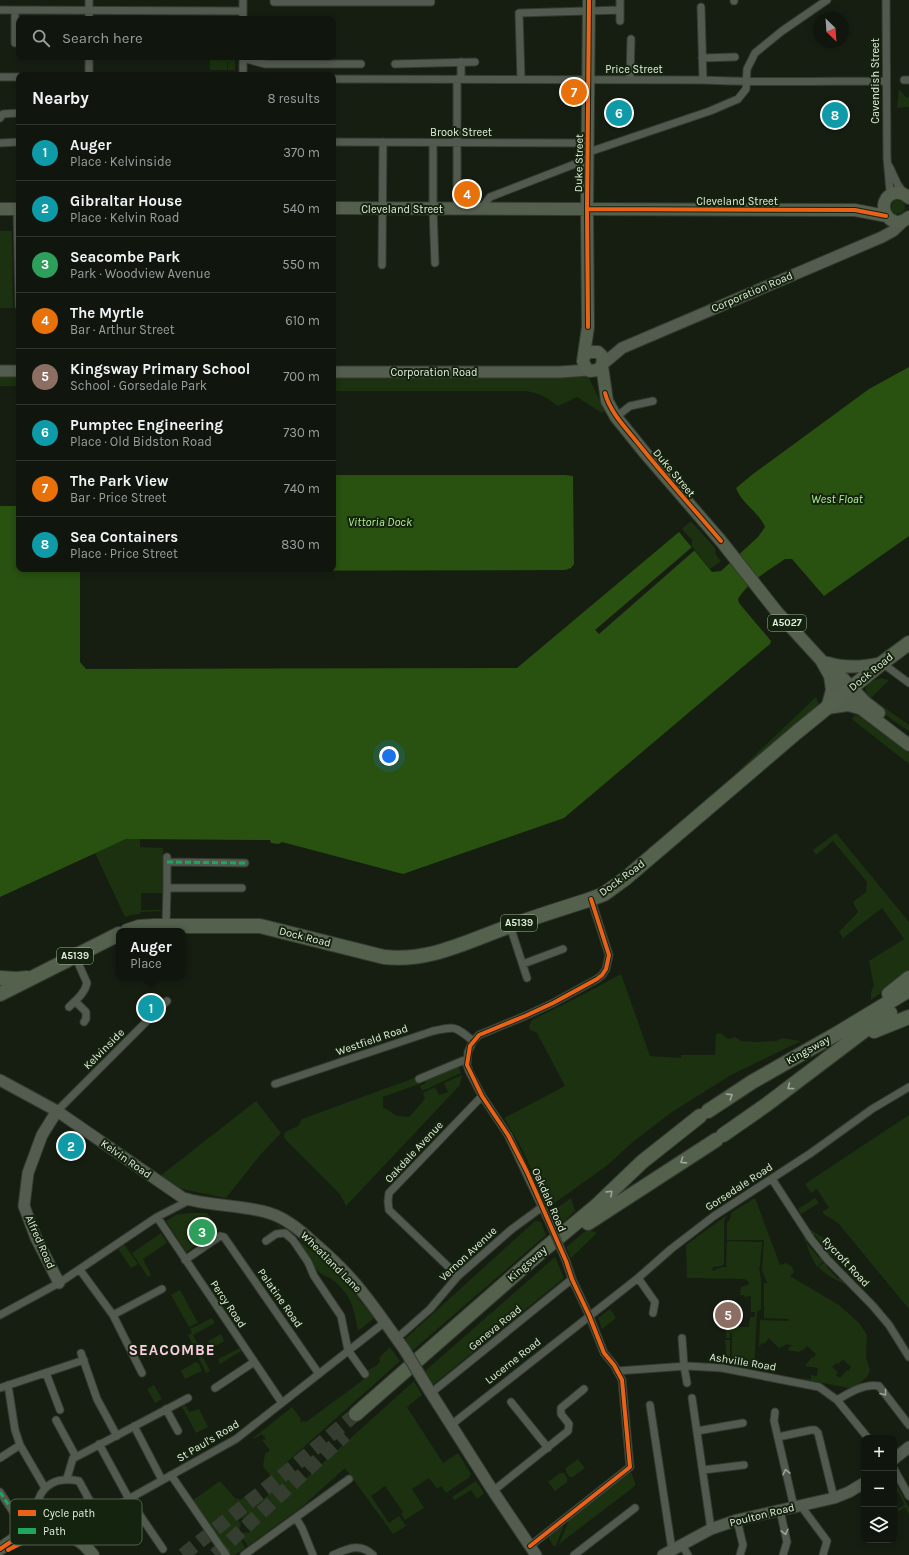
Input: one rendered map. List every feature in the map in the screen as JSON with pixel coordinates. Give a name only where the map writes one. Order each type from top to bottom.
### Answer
[{"type":"highway","name":"Dock Road","points":[[136,928],[166,926],[260,926],[384,957],[401,959],[430,955],[591,899],[604,894],[626,878],[870,672],[909,643]]},
{"type":"highway","name":"A5139","points":[[0,994],[31,977],[116,936]]},
{"type":"highway","name":"A5139","points":[[0,978],[18,979],[31,977]]},
{"type":"highway","points":[[842,1039],[909,978]]},
{"type":"highway","name":"Kingsway","points":[[909,990],[842,1039],[719,1138],[586,1224],[358,1417],[542,1251],[595,1207],[642,1162],[704,1114],[752,1082],[842,1039],[869,1027],[909,1001]]},
{"type":"highway","points":[[842,1039],[909,1017]]},
{"type":"main road","name":"Duke Street","points":[[589,6],[587,209],[588,327],[592,364],[597,383],[605,393],[607,401],[616,416],[645,453],[721,541],[777,612],[821,660],[838,672],[848,691]]},
{"type":"main road","points":[[882,237],[889,229],[890,223],[884,207],[888,198],[899,193],[908,197]]},
{"type":"main road","name":"Cleveland Street","points":[[855,210],[878,205],[888,198]]},
{"type":"main road","points":[[0,208],[16,209]]},
{"type":"main road","name":"Cleveland Street","points":[[336,208],[855,210],[888,217],[896,221],[908,218]]},
{"type":"main road","name":"Corporation Road","points":[[336,372],[560,372],[592,364],[622,348],[882,237],[894,231],[908,218]]},
{"type":"main road","name":"Duke Street","points":[[588,327],[597,352]]},
{"type":"main road","name":"Corporation Road","points":[[597,352],[622,348]]},
{"type":"main road","points":[[592,364],[589,352],[597,352]]},
{"type":"main road","points":[[0,371],[16,371]]},
{"type":"main road","name":"Duke Street","points":[[821,660],[830,676],[848,691]]},
{"type":"main road","points":[[821,660],[836,666],[854,667],[882,663]]},
{"type":"main road","points":[[830,676],[832,690],[827,708],[862,705],[863,689],[870,672]]},
{"type":"main road","name":"A5027","points":[[848,691],[862,705],[909,745]]},
{"type":"main road","name":"A5027","points":[[862,705],[909,735]]},
{"type":"main road","name":"Kelvin Road","points":[[0,1080],[57,1111],[151,1177],[183,1198],[191,1200]]},
{"type":"main road","name":"Alfred Road","points":[[57,1111],[42,1135],[31,1167],[24,1206],[36,1238],[59,1283]]},
{"type":"main road","name":"Wheatland Lane","points":[[191,1200],[205,1204],[258,1210],[274,1214],[292,1224],[325,1253],[355,1283],[404,1349],[493,1491],[533,1550]]},
{"type":"main road","points":[[897,1457],[909,1447]]},
{"type":"main road","name":"Poulton Road","points":[[672,1550],[711,1530],[737,1520],[834,1498],[861,1485]]},
{"type":"main road","points":[[0,1548],[10,1542]]},
{"type":"main road","points":[[1,1555],[18,1545]]},
{"type":"main road","points":[[85,1545],[93,1555]]},
{"type":"street","points":[[89,0],[89,16]]},
{"type":"street","points":[[243,0],[243,16]]},
{"type":"street","points":[[274,0],[274,2],[431,2]]},
{"type":"street","points":[[620,0],[620,21]]},
{"type":"street","points":[[480,209],[490,197],[588,151],[710,111],[738,99],[746,89],[747,69],[755,53],[782,31],[826,0]]},
{"type":"street","name":"Cavendish Street","points":[[886,0],[887,163],[890,191],[888,198]]},
{"type":"street","points":[[521,79],[519,13],[589,6],[620,10]]},
{"type":"street","points":[[701,8],[703,80]]},
{"type":"street","points":[[0,10],[243,11]]},
{"type":"street","points":[[15,11],[15,43]]},
{"type":"street","points":[[630,80],[631,39]]},
{"type":"street","points":[[702,58],[735,57]]},
{"type":"street","points":[[89,60],[89,72]]},
{"type":"street","points":[[243,60],[243,72]]},
{"type":"street","points":[[252,60],[265,64],[361,64]]},
{"type":"street","points":[[457,209],[457,143],[460,62]]},
{"type":"street","points":[[395,64],[474,62]]},
{"type":"street","points":[[0,77],[16,77]]},
{"type":"street","name":"Price Street","points":[[336,79],[703,80],[746,82],[790,80],[886,81]]},
{"type":"street","points":[[0,118],[3,114],[16,113]]},
{"type":"street","points":[[0,142],[16,142]]},
{"type":"street","name":"Brook Street","points":[[336,142],[457,143],[588,151]]},
{"type":"street","points":[[382,266],[383,142]]},
{"type":"street","points":[[433,143],[435,263]]},
{"type":"street","name":"Cavendish Street","points":[[887,163],[898,185],[908,197]]},
{"type":"street","points":[[616,416],[630,406],[653,401]]},
{"type":"street","points":[[882,663],[909,682]]},
{"type":"street","points":[[166,926],[167,859],[245,863]]},
{"type":"street","points":[[166,888],[242,888]]},
{"type":"street","points":[[419,1079],[467,1059],[470,1046],[480,1035],[553,1003],[602,975],[609,962],[609,955],[591,899]]},
{"type":"street","points":[[510,926],[527,978]]},
{"type":"street","points":[[523,964],[563,949]]},
{"type":"street","points":[[69,1007],[86,988],[87,983],[75,956]]},
{"type":"street","points":[[75,1001],[86,1012],[87,1016],[84,1022]]},
{"type":"street","name":"Kelvinside","points":[[57,1111],[167,1002]]},
{"type":"street","name":"Westfield Road","points":[[275,1084],[450,1027],[459,1030],[473,1041]]},
{"type":"street","name":"Oakdale Road","points":[[467,1059],[469,1071],[482,1096],[508,1135],[551,1226],[604,1352],[622,1380],[630,1467],[533,1550]]},
{"type":"street","name":"Gorsedale Road","points":[[589,1316],[714,1216],[772,1179],[872,1109],[909,1087]]},
{"type":"street","name":"Oakdale Avenue","points":[[458,1276],[389,1210],[388,1201],[389,1194],[482,1096]]},
{"type":"street","name":"Rycroft Road","points":[[772,1179],[811,1239],[827,1259],[873,1306],[889,1325],[909,1357]]},
{"type":"street","points":[[0,1315],[59,1283],[157,1217],[191,1200]]},
{"type":"street","name":"Vernon Avenue","points":[[396,1339],[430,1309],[458,1276],[512,1229],[542,1207]]},
{"type":"street","name":"Percy Road","points":[[157,1217],[282,1403]]},
{"type":"street","points":[[266,1241],[276,1234],[284,1233],[293,1240],[308,1262],[314,1276],[341,1316],[348,1350],[366,1374]]},
{"type":"street","name":"Palatine Road","points":[[185,1260],[222,1235],[319,1374]]},
{"type":"street","points":[[80,1270],[113,1315],[142,1373]]},
{"type":"street","points":[[638,1278],[655,1302],[654,1313]]},
{"type":"street","name":"Geneva Road","points":[[430,1392],[572,1279]]},
{"type":"street","points":[[113,1315],[162,1289]]},
{"type":"street","name":"Lucerne Road","points":[[451,1425],[589,1316]]},
{"type":"street","name":"St Paul's Road","points":[[129,1499],[144,1489],[236,1439],[385,1322]]},
{"type":"street","points":[[682,1338],[687,1383]]},
{"type":"street","points":[[0,1388],[46,1373],[83,1356],[97,1399],[117,1436]]},
{"type":"street","points":[[215,1388],[254,1362]]},
{"type":"street","name":"Ashville Road","points":[[617,1371],[684,1366],[725,1368],[818,1387],[837,1400],[866,1435]]},
{"type":"street","points":[[46,1373],[60,1410]]},
{"type":"street","points":[[8,1385],[15,1430],[20,1445],[45,1488]]},
{"type":"street","points":[[837,1400],[855,1390],[874,1385],[879,1386],[909,1425]]},
{"type":"street","points":[[493,1491],[568,1432],[569,1424],[561,1414],[561,1408],[584,1389]]},
{"type":"street","points":[[67,1478],[74,1458],[188,1398]]},
{"type":"street","points":[[692,1398],[711,1530]]},
{"type":"street","points":[[511,1402],[548,1448]]},
{"type":"street","points":[[650,1405],[672,1550],[688,1555]]},
{"type":"street","points":[[166,1409],[178,1431]]},
{"type":"street","points":[[775,1412],[774,1421],[797,1506],[826,1541],[823,1555]]},
{"type":"street","points":[[56,1420],[76,1457]]},
{"type":"street","points":[[697,1431],[743,1423]]},
{"type":"street","points":[[134,1426],[162,1480]]},
{"type":"street","points":[[778,1437],[811,1430],[818,1432],[834,1498]]},
{"type":"street","points":[[99,1444],[129,1499]]},
{"type":"street","points":[[0,1458],[20,1445]]},
{"type":"street","points":[[702,1470],[744,1465]]},
{"type":"street","points":[[895,1471],[909,1496]]},
{"type":"street","points":[[171,1475],[226,1555]]},
{"type":"street","points":[[38,1499],[45,1488],[56,1481],[67,1478],[79,1481],[89,1499]]},
{"type":"street","points":[[244,1555],[349,1479]]},
{"type":"street","points":[[0,1492],[10,1507]]},
{"type":"street","points":[[574,1555],[635,1508]]},
{"type":"street","points":[[780,1510],[787,1542],[783,1555]]},
{"type":"street","points":[[142,1518],[163,1549]]},
{"type":"street","points":[[296,1518],[302,1528],[313,1555]]},
{"type":"street","points":[[737,1520],[743,1545],[740,1555]]},
{"type":"street","points":[[333,1555],[349,1548],[358,1547],[373,1555]]},
{"type":"shaded area","points":[[210,60],[235,60],[235,70],[228,70],[227,61],[227,70],[210,70]]},
{"type":"shaded area","points":[[899,89],[907,98],[909,96],[909,107],[897,108]]},
{"type":"shaded area","points":[[898,200],[903,202],[905,207],[903,212],[898,214],[893,212],[891,207],[893,202]]},
{"type":"shaded area","points":[[0,231],[12,231],[13,308],[0,308]]},
{"type":"shaded area","points":[[583,374],[588,376],[605,411],[602,413],[577,397],[558,406],[543,396],[526,391],[336,391],[336,377]]},
{"type":"shaded area","points":[[0,377],[16,377],[16,386],[0,386]]},
{"type":"shaded area","points":[[691,521],[715,548],[716,555],[721,561],[710,569],[692,547],[692,540],[682,529]]},
{"type":"shaded area","points":[[881,678],[889,680],[871,698],[909,725],[909,731],[883,713],[868,697],[866,690],[870,683]]},
{"type":"shaded area","points":[[816,697],[819,704],[711,800],[611,884],[610,882],[710,798]]},
{"type":"shaded area","points":[[855,715],[859,716],[909,753],[909,764],[853,720],[852,718]]},
{"type":"shaded area","points":[[836,833],[909,922],[909,972],[871,1000],[871,992],[874,986],[869,961],[904,939],[882,908],[843,938],[839,932],[858,912],[853,902],[866,892],[867,882],[833,841],[816,855],[813,850]]},
{"type":"shaded area","points":[[126,839],[140,839],[140,847],[163,848],[163,893],[141,893],[141,910],[163,911],[140,912],[140,914],[125,917],[95,853]]},
{"type":"shaded area","points":[[621,974],[650,1056],[681,1058],[681,1055],[715,1055],[716,1034],[721,1033],[728,1039],[736,1037],[741,1041],[776,1041],[782,1038],[801,1041],[731,1075],[672,1112],[634,1141],[605,1167],[549,1207],[521,1147],[504,1118],[565,1086],[537,1033],[530,1030],[529,1025],[532,1020]]},
{"type":"shaded area","points":[[459,1067],[461,1073],[422,1091],[420,1086],[426,1083],[425,1080]]},
{"type":"shaded area","points":[[462,1075],[460,1085],[346,1206],[340,1194],[285,1139],[285,1132],[298,1126],[302,1119],[417,1077],[419,1084],[383,1097],[383,1107],[397,1116],[409,1117],[425,1099],[423,1093],[435,1087],[439,1095],[448,1092],[444,1083]]},
{"type":"shaded area","points":[[256,1101],[281,1133],[261,1154],[226,1198],[177,1188],[160,1176]]},
{"type":"shaded area","points":[[909,1115],[909,1309],[838,1223],[822,1212],[829,1208],[817,1189],[811,1193],[805,1184]]},
{"type":"shaded area","points":[[571,1198],[575,1211],[558,1227],[551,1212]]},
{"type":"shaded area","points":[[755,1198],[780,1265],[787,1263],[792,1267],[794,1272],[790,1276],[839,1305],[859,1323],[867,1335],[866,1357],[870,1371],[867,1377],[855,1387],[849,1388],[797,1378],[811,1379],[811,1375],[817,1376],[818,1368],[805,1366],[816,1354],[807,1346],[799,1352],[788,1350],[789,1347],[793,1346],[787,1344],[779,1348],[769,1338],[759,1347],[760,1320],[788,1321],[789,1319],[764,1318],[764,1283],[767,1283],[762,1270],[764,1240],[727,1240],[727,1223],[732,1212]],"holes":[[[843,1359],[851,1367],[840,1378],[836,1375],[838,1372],[832,1367]]]},
{"type":"shaded area","points":[[815,1198],[819,1203],[801,1214],[798,1209]]},
{"type":"shaded area","points":[[188,1213],[207,1213],[219,1229],[196,1245],[187,1233],[195,1246],[186,1252],[166,1221],[176,1215]]},
{"type":"shaded area","points":[[727,1215],[724,1221],[724,1264],[722,1266],[713,1267],[712,1271],[722,1267],[727,1267],[727,1241],[762,1242],[759,1268],[761,1279],[761,1309],[757,1312],[754,1369],[738,1366],[738,1364],[732,1363],[732,1333],[730,1333],[730,1338],[726,1338],[726,1327],[749,1327],[750,1317],[755,1317],[755,1312],[751,1312],[751,1296],[745,1297],[744,1295],[740,1295],[741,1287],[749,1284],[748,1281],[744,1279],[687,1278],[686,1245]]},
{"type":"shaded area","points":[[535,1221],[541,1222],[546,1235],[412,1351],[405,1339]]},
{"type":"shaded area","points":[[276,1224],[305,1245],[329,1266],[352,1290],[374,1318],[358,1331],[353,1308],[343,1289],[330,1278],[319,1272],[298,1243]]},
{"type":"shaded area","points":[[588,1229],[597,1233],[571,1258],[566,1247]]},
{"type":"shaded area","points":[[809,1229],[825,1239],[835,1251],[829,1257],[824,1251],[826,1249],[815,1235],[813,1236]]},
{"type":"shaded area","points":[[161,1233],[167,1243],[143,1259],[151,1275],[148,1277],[132,1253]]},
{"type":"shaded area","points":[[803,1235],[807,1240],[806,1242],[819,1258],[821,1257],[824,1261],[817,1267],[810,1254]]},
{"type":"shaded area","points":[[124,1244],[138,1264],[131,1268],[118,1249]]},
{"type":"shaded area","points":[[555,1257],[564,1278],[434,1384],[432,1383],[425,1371]]},
{"type":"shaded area","points":[[825,1262],[827,1264],[826,1266],[838,1279],[840,1278],[845,1283],[844,1284],[829,1276],[818,1267]]},
{"type":"shaded area","points":[[180,1290],[198,1323],[189,1327],[171,1295]]},
{"type":"shaded area","points":[[610,1309],[616,1318],[602,1329],[598,1318]]},
{"type":"shaded area","points":[[212,1318],[215,1323],[193,1335],[210,1371],[206,1373],[188,1335],[192,1333],[190,1329]]},
{"type":"shaded area","points":[[221,1334],[224,1341],[212,1348],[208,1341]]},
{"type":"shaded area","points":[[725,1340],[730,1340],[730,1364],[727,1364]]},
{"type":"shaded area","points":[[390,1347],[400,1361],[286,1463],[303,1481],[414,1381],[422,1395],[407,1407],[443,1463],[458,1453],[471,1474],[469,1476],[470,1477],[446,1493],[441,1486],[437,1489],[429,1478],[412,1489],[424,1508],[405,1520],[401,1514],[403,1512],[385,1486],[371,1496],[389,1523],[399,1516],[406,1526],[393,1534],[345,1468],[303,1506],[248,1546],[241,1536],[241,1533],[251,1532],[251,1526],[243,1518],[238,1520],[241,1524],[239,1535],[245,1548],[235,1555],[230,1555],[193,1500],[220,1481],[236,1499],[237,1498],[240,1500],[249,1493],[259,1503],[278,1486],[263,1466],[265,1453],[270,1451],[262,1440],[266,1439],[262,1434],[254,1439],[253,1438],[292,1407],[301,1419],[300,1423],[304,1421],[306,1422],[363,1380],[368,1370],[380,1362],[379,1358]]},
{"type":"shaded area","points":[[240,1348],[241,1351],[220,1364],[218,1359]]},
{"type":"shaded area","points":[[196,1362],[199,1364],[202,1371],[185,1379],[181,1371]]},
{"type":"shaded area","points":[[154,1385],[162,1399],[155,1403],[147,1389]]},
{"type":"shaded area","points":[[181,1405],[186,1406],[189,1412],[199,1409],[208,1427],[196,1433]]},
{"type":"shaded area","points":[[578,1459],[585,1468],[573,1477],[569,1477],[566,1472],[566,1468]]},
{"type":"shaded area","points":[[631,1472],[635,1486],[559,1544],[570,1518]]},
{"type":"shaded area","points":[[560,1473],[564,1473],[567,1478],[567,1482],[555,1491],[548,1482]]},
{"type":"shaded area","points":[[476,1481],[484,1493],[477,1499],[471,1490],[455,1500],[452,1497]]},
{"type":"shaded area","points":[[897,1486],[909,1508],[909,1514],[905,1507],[899,1511],[897,1509],[905,1505],[898,1492]]},
{"type":"shaded area","points":[[564,1525],[556,1545],[554,1547],[548,1537]]},
{"type":"water","name":"West Float","points":[[909,367],[909,536],[824,596],[792,559],[785,559],[753,582],[738,599],[739,603],[771,641],[770,644],[564,818],[403,874],[282,842],[279,844],[271,843],[270,840],[126,839],[0,897],[0,506],[16,506],[16,572],[80,572],[80,662],[86,669],[517,668],[679,532],[712,572],[721,571],[758,537],[765,527],[759,517],[742,499],[736,488],[869,389]]},
{"type":"water","name":"Vittoria Dock","points":[[336,475],[573,476],[574,564],[571,568],[565,570],[336,571]]},
{"type":"pier","points":[[692,547],[695,550],[599,634],[595,630]]},
{"type":"tunnel","points":[[183,1555],[356,1414]]},
{"type":"tunnel","points":[[215,1555],[345,1435]]},
{"type":"marked path","points":[[167,862],[245,863]]},
{"type":"marked path","points":[[0,1492],[10,1507]]},
{"type":"cycle path","points":[[588,327],[587,209],[589,0]]},
{"type":"cycle path","points":[[587,209],[855,210],[886,216]]},
{"type":"cycle path","points":[[605,393],[610,407],[623,425],[721,541]]},
{"type":"cycle path","points":[[530,1546],[630,1467],[622,1380],[614,1365],[604,1353],[527,1172],[508,1135],[482,1096],[467,1065],[470,1046],[479,1035],[553,1003],[602,975],[606,969],[609,955],[591,899]]},
{"type":"cycle path","points":[[0,1549],[10,1542]]},
{"type":"cycle path","points":[[8,1550],[17,1545]]},
{"type":"place","name":"The Park View","points":[[574,92]]},
{"type":"place","name":"Pumptec Engineering","points":[[619,113]]},
{"type":"place","name":"Sea Containers","points":[[835,115]]},
{"type":"place","name":"The Myrtle","points":[[467,194]]},
{"type":"place","name":"Auger","points":[[151,1008]]},
{"type":"place","name":"Gibraltar House","points":[[71,1146]]},
{"type":"place","name":"Seacombe Park","points":[[202,1232]]},
{"type":"place","name":"Kingsway Primary School","points":[[728,1315]]},
{"type":"district","name":"SEACOMBE","points":[[172,1350]]}]
